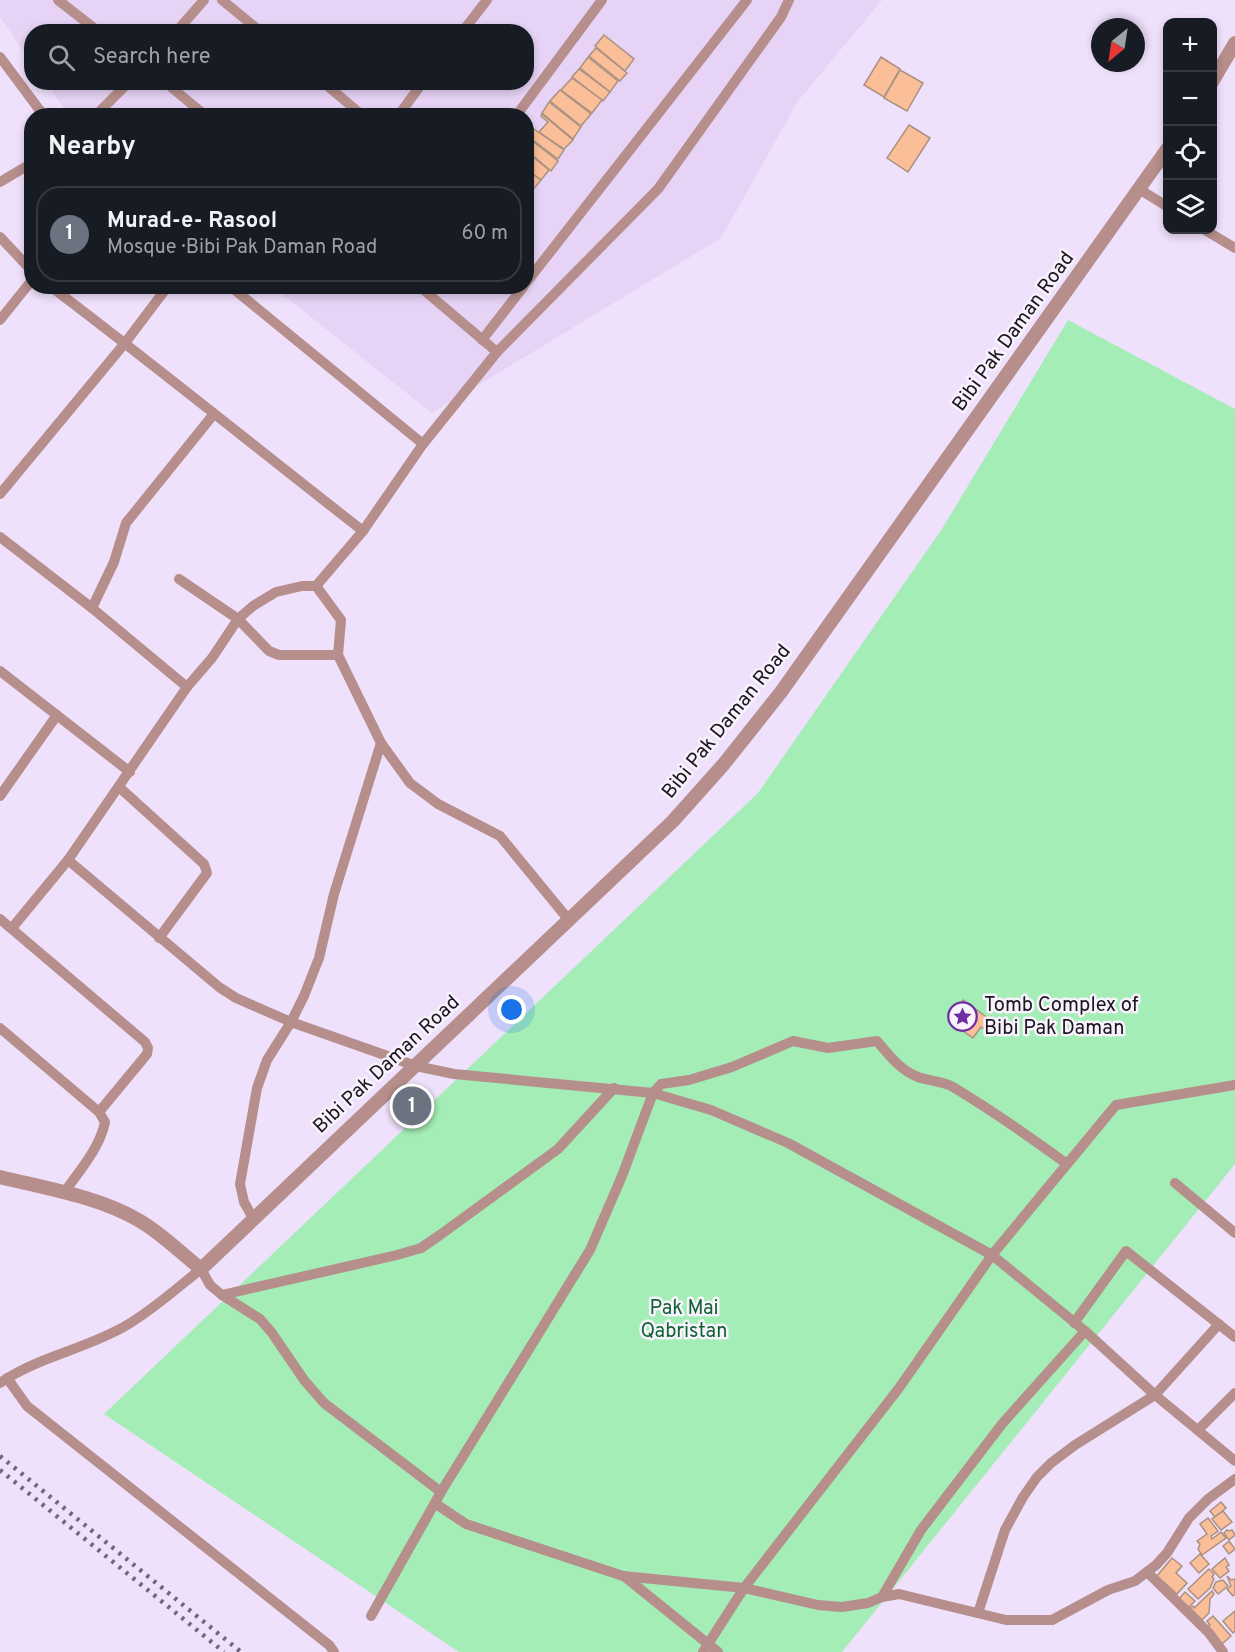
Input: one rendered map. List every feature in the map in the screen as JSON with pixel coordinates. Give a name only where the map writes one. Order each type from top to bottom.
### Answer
[{"type":"street","points":[[58,0],[89,24]]},
{"type":"street","points":[[183,24],[204,0]]},
{"type":"street","points":[[222,0],[251,24]]},
{"type":"street","points":[[468,24],[487,0]]},
{"type":"street","points":[[522,108],[602,0]]},
{"type":"street","points":[[534,273],[747,0]]},
{"type":"street","points":[[12,928],[68,861],[187,687],[212,658],[238,619],[253,606],[276,592],[302,586],[316,586],[363,531],[423,444],[496,352],[658,189],[781,17],[789,0]]},
{"type":"street","points":[[1217,74],[1235,43]]},
{"type":"street","points":[[0,57],[24,89]]},
{"type":"street","points":[[25,90],[38,108]]},
{"type":"street","points":[[103,108],[121,90]]},
{"type":"street","points":[[175,90],[196,108]]},
{"type":"street","points":[[332,90],[354,108]]},
{"type":"street","points":[[404,108],[417,90]]},
{"type":"street","name":"Bibi Pak Daman Road","points":[[201,1269],[673,820],[723,765],[781,692],[1163,154]]},
{"type":"street","points":[[0,182],[24,168]]},
{"type":"street","points":[[1140,189],[1163,204]]},
{"type":"street","points":[[1212,234],[1235,248]]},
{"type":"street","points":[[0,237],[24,262]]},
{"type":"street","points":[[0,320],[24,290]]},
{"type":"street","points":[[61,294],[363,531]]},
{"type":"street","points":[[0,494],[125,343],[162,294]]},
{"type":"street","points":[[240,294],[423,444]]},
{"type":"street","points":[[428,294],[496,352]]},
{"type":"street","points":[[482,340],[518,294]]},
{"type":"street","points":[[92,608],[114,562],[126,524],[213,414]]},
{"type":"street","points":[[0,537],[92,608],[187,687]]},
{"type":"street","points":[[178,579],[238,619],[269,651],[279,655],[338,655]]},
{"type":"street","points":[[316,586],[341,620],[338,655],[381,743],[410,783],[438,804],[501,836],[568,919]]},
{"type":"street","points":[[0,671],[130,772]]},
{"type":"street","points":[[0,796],[57,715]]},
{"type":"street","points":[[253,1218],[244,1203],[240,1184],[257,1088],[267,1060],[291,1022],[319,958],[337,884],[381,743]]},
{"type":"street","points":[[118,787],[204,864],[207,873],[159,938]]},
{"type":"street","points":[[68,861],[219,987],[236,998],[291,1022],[416,1066],[454,1074],[653,1093],[711,1110],[788,1143],[992,1255],[1085,1331],[1155,1395],[1235,1461]]},
{"type":"street","points":[[0,919],[145,1042],[148,1048],[147,1054],[99,1112]]},
{"type":"street","points":[[0,1028],[99,1112],[105,1122],[104,1132],[95,1149],[64,1193]]},
{"type":"street","points":[[371,1616],[441,1492],[590,1250],[618,1186],[653,1093],[661,1084],[689,1080],[732,1067],[793,1041],[828,1048],[877,1041],[891,1058],[905,1069],[917,1076],[949,1085],[1012,1123],[1067,1164]]},
{"type":"street","points":[[705,1648],[744,1588],[899,1388],[992,1255],[1116,1105],[1235,1085]]},
{"type":"street","points":[[222,1296],[422,1248],[486,1204],[558,1149],[614,1088]]},
{"type":"street","points":[[0,1177],[116,1209],[140,1221],[201,1269],[210,1285],[222,1296],[260,1319],[304,1380],[324,1403],[441,1492]]},
{"type":"street","points":[[1175,1183],[1235,1233]]},
{"type":"street","points":[[1074,1323],[1126,1251],[1235,1337]]},
{"type":"street","points":[[201,1269],[127,1325],[77,1349],[44,1359],[3,1380],[27,1406],[329,1645],[334,1652]]},
{"type":"street","points":[[978,1613],[1005,1530],[1037,1477],[1075,1445],[1155,1395],[1219,1324]]},
{"type":"street","points":[[882,1597],[921,1530],[1002,1424],[1085,1331]]},
{"type":"street","points":[[1198,1430],[1235,1393]]},
{"type":"street","points":[[436,1504],[466,1524],[624,1576],[744,1588],[818,1605],[842,1607],[868,1603],[882,1597],[899,1594],[1006,1620],[1052,1620],[1108,1590],[1135,1581],[1147,1572],[1167,1553],[1189,1518],[1208,1499],[1235,1479]]},
{"type":"street","points":[[1147,1572],[1209,1634],[1223,1652]]},
{"type":"street","points":[[624,1576],[705,1648],[718,1652]]},
{"type":"shaded area","points":[[0,0],[882,0],[798,101],[721,238],[432,413],[282,294],[534,294],[534,108],[64,108],[51,90],[534,90],[534,24],[24,24],[24,52],[0,17]]},
{"type":"green space","name":"Pak Mai Qabristan","points":[[1068,320],[1235,409],[1235,1164],[842,1652],[459,1652],[104,1414],[758,793],[942,529]]},
{"type":"building","points":[[604,35],[634,59],[625,71],[595,46]]},
{"type":"building","points":[[596,48],[627,73],[620,81],[589,56]]},
{"type":"building","points":[[588,57],[618,81],[610,92],[580,68]]},
{"type":"building","points":[[881,57],[900,69],[884,97],[864,85]]},
{"type":"building","points":[[579,69],[610,92],[603,101],[572,77]]},
{"type":"building","points":[[900,70],[923,83],[907,111],[884,98]]},
{"type":"building","points":[[572,78],[602,100],[592,113],[561,90]]},
{"type":"building","points":[[560,90],[591,114],[581,126],[550,101]]},
{"type":"building","points":[[549,102],[581,127],[573,139],[542,113]]},
{"type":"building","points":[[542,114],[573,140],[564,149],[539,132],[548,122],[541,116]]},
{"type":"building","points":[[909,125],[930,138],[908,172],[887,158]]},
{"type":"building","points":[[534,129],[564,150],[558,159],[534,141]]},
{"type":"building","points":[[534,142],[558,161],[551,171],[534,157]]},
{"type":"building","points":[[534,158],[549,170],[541,180],[534,175]]},
{"type":"building","points":[[534,175],[541,180],[534,188]]},
{"type":"building","points":[[963,1000],[992,1021],[986,1030],[981,1027],[973,1038],[949,1021]]},
{"type":"building","points":[[1221,1502],[1226,1508],[1215,1517],[1210,1511]]},
{"type":"building","points":[[1223,1511],[1232,1522],[1221,1530],[1212,1519]]},
{"type":"building","points":[[1208,1518],[1218,1531],[1211,1536],[1212,1539],[1221,1532],[1226,1538],[1202,1555],[1198,1549],[1200,1544],[1197,1541],[1207,1534],[1200,1524]]},
{"type":"building","points":[[1232,1530],[1235,1535],[1229,1540],[1224,1533]]},
{"type":"building","points":[[1229,1541],[1235,1549],[1229,1554],[1223,1546]]},
{"type":"building","points":[[1200,1554],[1209,1564],[1199,1573],[1190,1563]]},
{"type":"building","points":[[1172,1558],[1182,1566],[1176,1573],[1187,1583],[1177,1594],[1157,1576]]},
{"type":"building","points":[[1225,1558],[1229,1571],[1220,1578],[1212,1569]]},
{"type":"building","points":[[1209,1569],[1214,1574],[1212,1577],[1214,1579],[1210,1588],[1198,1599],[1188,1589]]},
{"type":"building","points":[[1227,1576],[1231,1580],[1235,1579],[1233,1596],[1227,1589],[1231,1586]]},
{"type":"building","points":[[1223,1580],[1228,1586],[1218,1594],[1213,1588],[1216,1582]]},
{"type":"building","points":[[1212,1591],[1214,1594],[1210,1599],[1209,1613],[1202,1620],[1190,1608],[1193,1606],[1194,1608]]},
{"type":"building","points":[[1185,1592],[1195,1601],[1188,1608],[1179,1599]]},
{"type":"building","points":[[1235,1611],[1235,1631],[1233,1633],[1223,1621]]},
{"type":"building","points":[[1213,1616],[1231,1636],[1222,1644],[1207,1627],[1210,1625],[1207,1621]]},
{"type":"railway","points":[[0,1456],[241,1652]]},
{"type":"railway","points":[[0,1470],[224,1652]]},
{"type":"place","name":"Tomb Complex of Bibi Pak Daman","points":[[963,1017]]},
{"type":"place","name":"Murad-e- Rasool","points":[[412,1106]]}]
